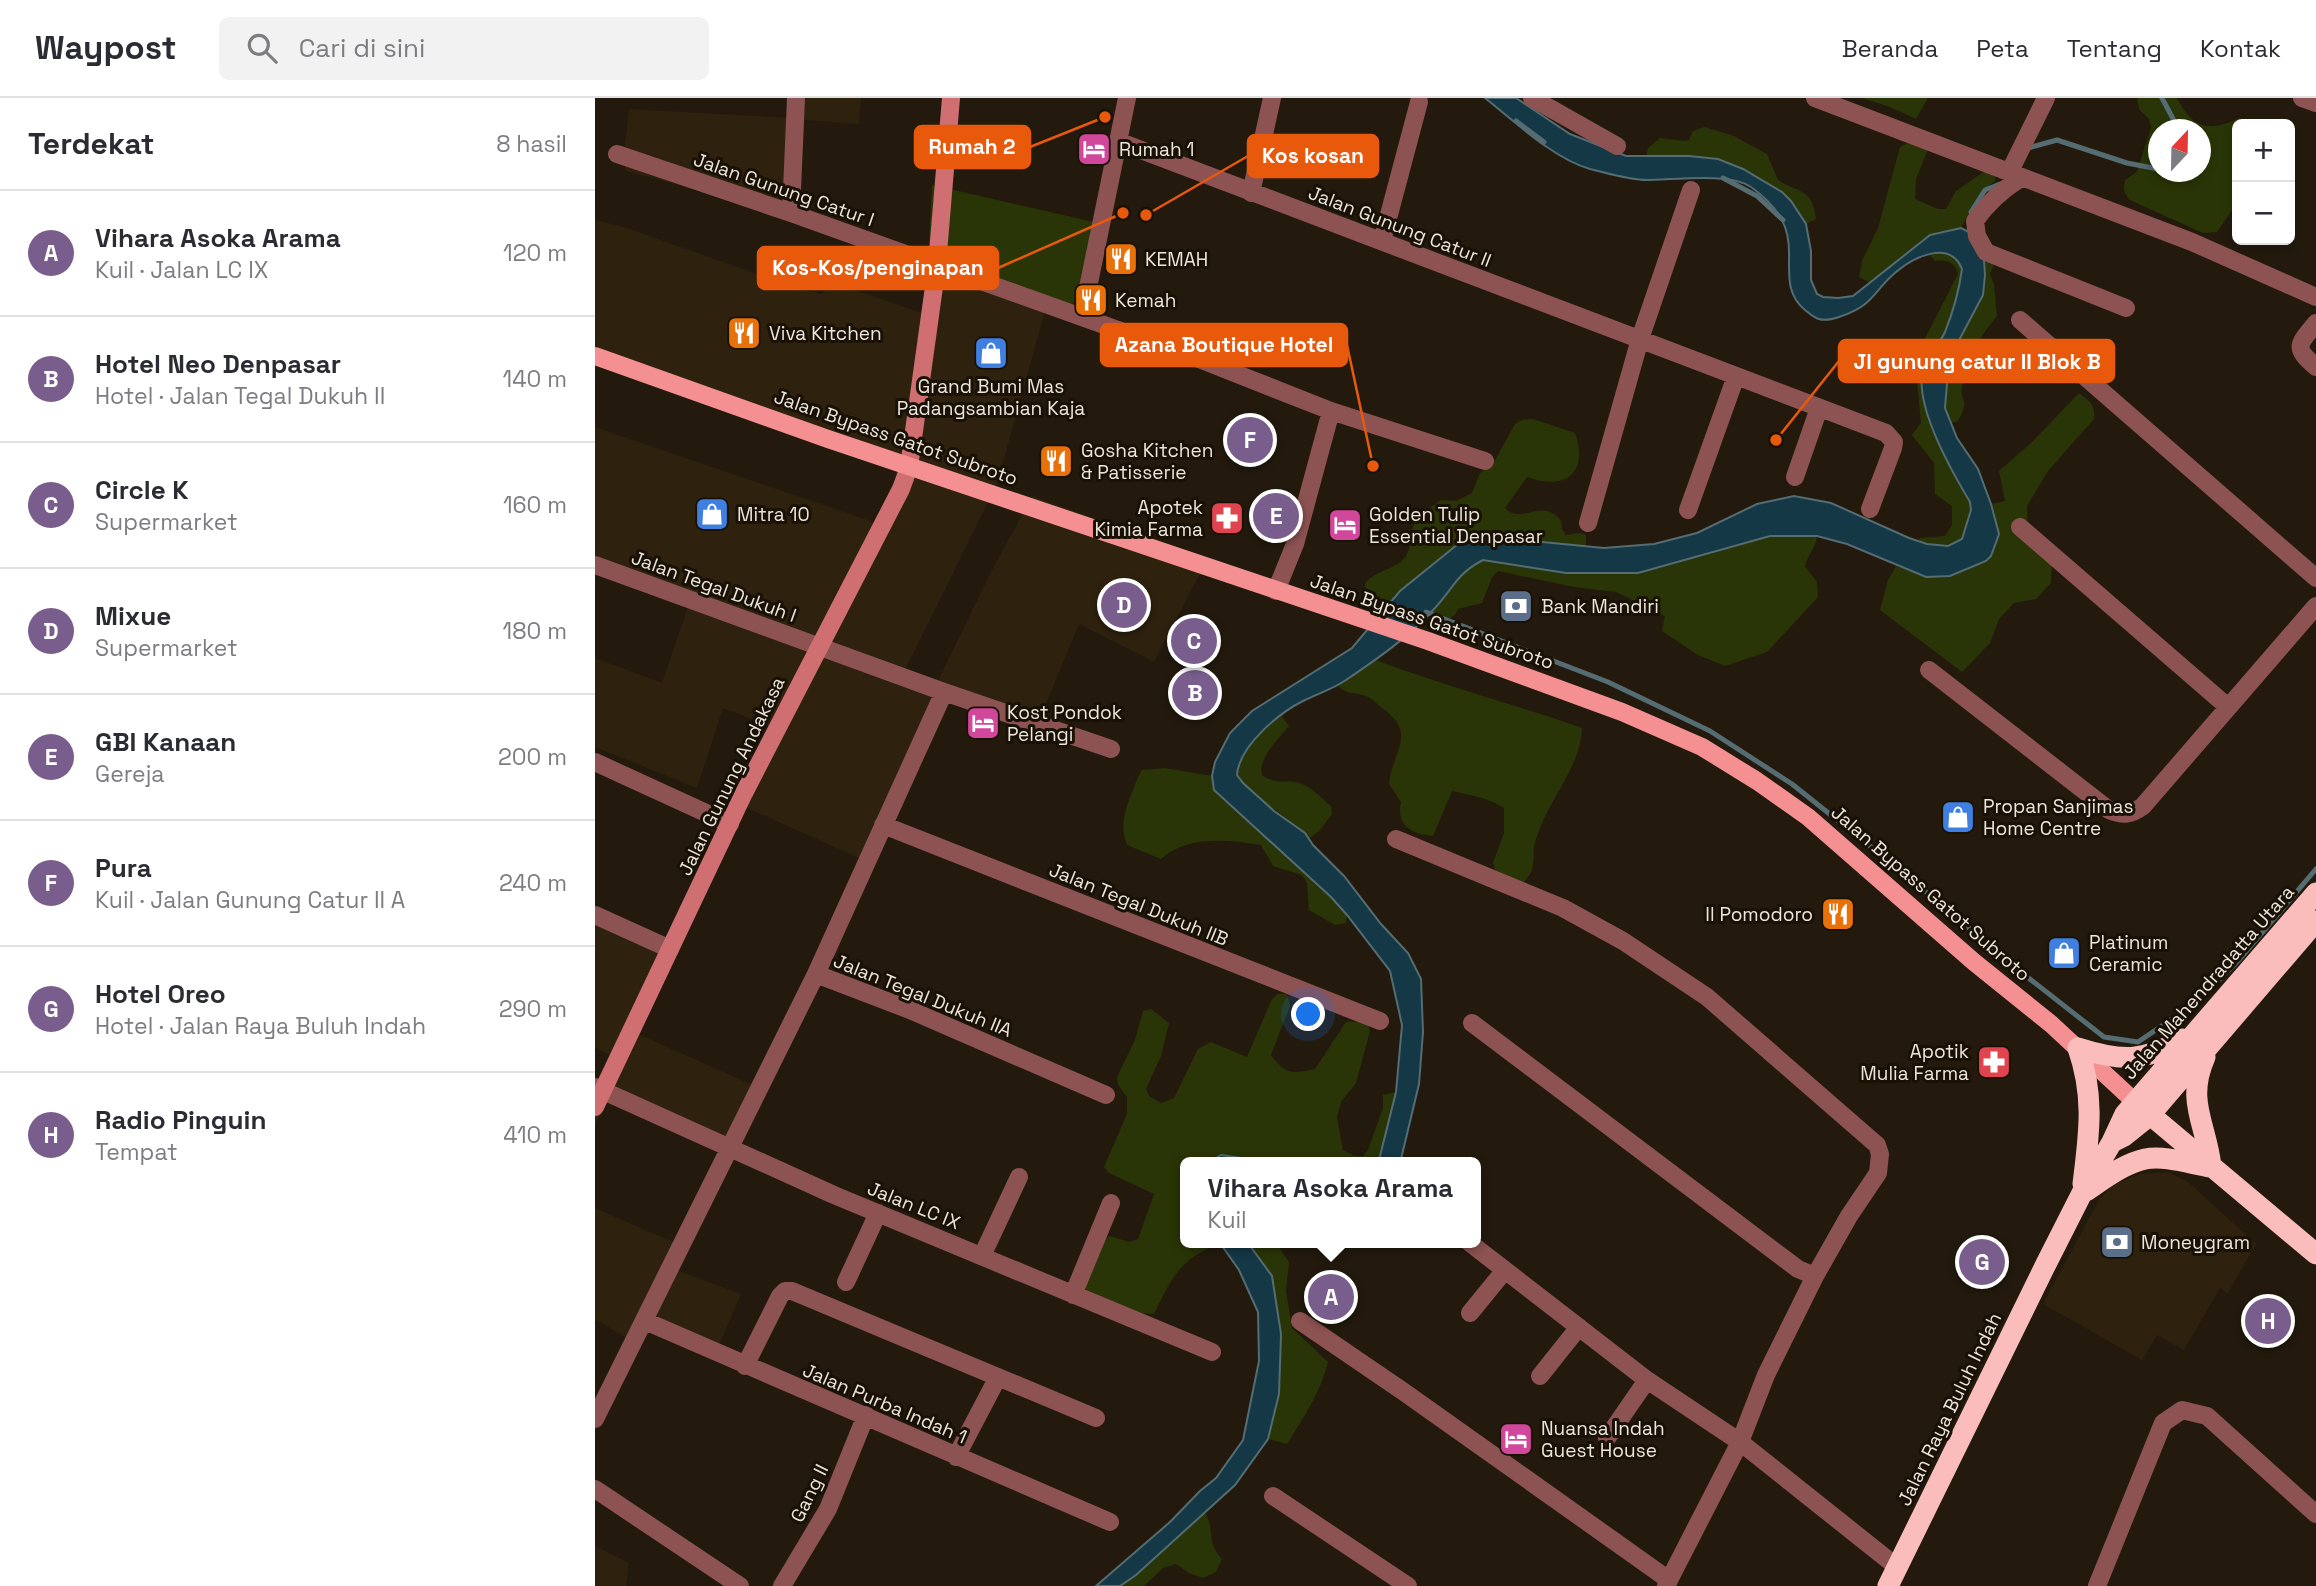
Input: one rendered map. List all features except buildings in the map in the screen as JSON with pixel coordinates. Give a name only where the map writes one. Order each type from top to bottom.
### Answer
[{"type":"highway","name":"Jalan Mahendradatta Utara","points":[[2205,1036],[2316,893]]},
{"type":"highway","name":"Jalan Mahendradatta Utara","points":[[2142,1108],[2205,1036],[2316,921]]},
{"type":"highway","points":[[2078,1048],[2113,1058],[2157,1053],[2205,1036],[2197,1094],[2200,1123],[2209,1147],[2211,1167]]},
{"type":"highway","points":[[2078,1048],[2086,1072],[2091,1108],[2082,1193]]},
{"type":"highway","points":[[2142,1108],[2316,1254]]},
{"type":"highway","name":"Jalan Raya Buluh Indah","points":[[1896,1579],[2082,1193],[2112,1142],[2116,1130],[2142,1108]]},
{"type":"highway","points":[[2082,1193],[2122,1168],[2145,1159],[2211,1167]]},
{"type":"main road","name":"Jalan Bypass Gatot Subroto","points":[[595,356],[909,467],[1428,641],[1639,719],[1702,747],[1757,780],[1808,817],[1974,962],[2078,1048],[2142,1108]]},
{"type":"street","points":[[791,213],[796,98]]},
{"type":"street","name":"Jalan Gunung Andakasa","points":[[598,1095],[819,646],[901,489],[909,467],[937,265],[951,98]]},
{"type":"street","points":[[1082,317],[1128,98]]},
{"type":"street","points":[[1251,192],[1272,98]]},
{"type":"street","points":[[1532,98],[1617,146]]},
{"type":"street","points":[[1815,98],[2192,242],[2316,297]]},
{"type":"street","points":[[2046,98],[2015,175],[1975,221],[1977,236],[1986,252],[2126,308]]},
{"type":"street","points":[[2302,98],[2316,103]]},
{"type":"street","points":[[1382,241],[1419,102]]},
{"type":"street","name":"Jalan Gunung Catur II","points":[[1120,142],[1886,433],[1894,442],[1870,509]]},
{"type":"street","name":"Jalan Gunung Catur I","points":[[617,154],[937,265]]},
{"type":"street","points":[[1588,523],[1640,340],[1691,190]]},
{"type":"street","points":[[937,265],[1331,411],[1485,461]]},
{"type":"street","points":[[2020,320],[2316,578]]},
{"type":"street","points":[[2316,324],[2300,343],[2299,349],[2302,356],[2316,367]]},
{"type":"street","points":[[1688,510],[1736,376]]},
{"type":"street","points":[[1795,477],[1819,408]]},
{"type":"street","points":[[1276,591],[1295,544],[1331,411]]},
{"type":"street","points":[[2019,527],[2228,706]]},
{"type":"street","name":"Jalan Tegal Dukuh I","points":[[595,565],[944,692],[1111,749]]},
{"type":"street","points":[[1929,670],[2109,810],[2121,815],[2133,814],[2143,806],[2316,606]]},
{"type":"street","name":"Jalan Tegal Dukuh IIA","points":[[944,692],[816,974],[910,1010],[1106,1095]]},
{"type":"street","points":[[595,762],[730,824]]},
{"type":"street","name":"Jalan Tegal Dukuh IIB","points":[[883,825],[1380,1021]]},
{"type":"street","points":[[1300,1321],[1404,1392],[1667,1583],[1740,1442],[1766,1375],[1815,1276],[1849,1216],[1878,1173],[1880,1153],[1877,1145],[1707,997],[1623,941],[1563,908],[1397,839]]},
{"type":"street","points":[[595,915],[670,949]]},
{"type":"street","points":[[595,1419],[816,974]]},
{"type":"street","points":[[1472,1023],[1798,1269],[1815,1276]]},
{"type":"street","name":"Jalan LC IX","points":[[598,1095],[1212,1352]]},
{"type":"street","points":[[982,1256],[1019,1177]]},
{"type":"street","points":[[1073,1295],[1111,1203]]},
{"type":"street","points":[[846,1282],[878,1213]]},
{"type":"street","points":[[1476,1248],[1647,1380],[1740,1442],[1896,1579]]},
{"type":"street","points":[[1470,1313],[1505,1270]]},
{"type":"street","points":[[745,1366],[780,1296],[785,1291],[792,1291],[1096,1418]]},
{"type":"street","name":"Jalan Purba Indah 1","points":[[645,1321],[1109,1522]]},
{"type":"street","points":[[1540,1376],[1579,1327]]},
{"type":"street","points":[[956,1457],[998,1377]]},
{"type":"street","points":[[1607,1438],[1647,1380]]},
{"type":"street","points":[[2097,1586],[2163,1423],[2182,1409],[2207,1416],[2316,1514]]},
{"type":"street","name":"Gang II","points":[[782,1586],[828,1509],[866,1415]]},
{"type":"street","points":[[595,1489],[740,1586]]},
{"type":"street","points":[[1273,1496],[1408,1586]]},
{"type":"shaded area","points":[[793,98],[861,98],[859,124],[792,119],[780,212],[626,171],[623,161],[629,109],[791,118]]},
{"type":"shaded area","points":[[595,220],[624,227],[794,287],[822,294],[831,282],[925,314],[928,263],[1048,300],[997,484],[901,678],[934,689],[990,574],[1032,496],[1208,558],[1154,662],[1079,624],[1037,725],[953,696],[890,833],[872,864],[743,806],[779,730],[723,708],[697,788],[595,747],[595,658],[662,683],[688,607],[595,575],[595,427],[888,527],[916,475],[595,364]]},
{"type":"shaded area","points":[[595,922],[676,955],[638,1034],[764,1090],[735,1153],[608,1098],[595,1125],[595,1092],[624,1062],[595,1048]]},
{"type":"shaded area","points":[[2168,1172],[2188,1182],[2256,1244],[2228,1293],[2220,1288],[2184,1350],[2157,1335],[2142,1360],[2043,1304],[2100,1198],[2115,1184],[2140,1174]]},
{"type":"shaded area","points":[[595,1208],[687,1248],[679,1271],[741,1294],[714,1357],[652,1329],[640,1346],[595,1319]]},
{"type":"shaded area","points":[[595,1546],[629,1563],[626,1586],[595,1586]]},
{"type":"green space","points":[[1862,98],[1928,98],[1916,119]]},
{"type":"green space","points":[[2137,98],[2177,98],[2193,119],[2149,119],[2139,109]]},
{"type":"green space","points":[[2232,121],[2232,210],[2217,232],[2203,233],[2130,200],[2124,188],[2125,180],[2137,172],[2148,137],[2148,182],[2211,182],[2211,126]]},
{"type":"green space","points":[[1704,127],[1734,136],[1767,154],[1778,180],[1804,193],[1812,202],[1816,219],[1806,224],[1791,201],[1689,156],[1646,157],[1648,148],[1660,138],[1689,140],[1693,131]]},
{"type":"green space","points":[[1909,142],[1928,149],[1916,179],[1915,199],[1938,209],[1946,209],[1956,191],[1988,169],[1995,174],[1995,181],[1978,197],[1961,228],[1937,232],[1924,238],[1871,283],[1859,277],[1862,261],[1878,228],[1900,147]]},
{"type":"green space","points":[[932,185],[1098,223],[1082,296],[1068,308],[928,263]]},
{"type":"green space","points":[[1940,252],[1954,257],[1962,269],[1959,291],[1944,334],[1923,369],[1922,376],[1926,408],[1957,482],[1970,502],[1971,510],[1962,539],[1944,546],[1918,541],[1920,538],[1945,536],[1952,525],[1952,506],[1935,494],[1934,463],[1912,435],[1921,423],[1916,370],[1921,346],[1958,274],[1953,265],[1947,261],[1935,261],[1928,253]]},
{"type":"green space","points":[[1996,259],[1990,274],[1994,285],[1997,316],[1971,356],[1961,390],[1964,408],[1958,421],[1950,423],[1945,408],[1947,366],[1983,295],[1984,260]]},
{"type":"green space","points":[[2079,393],[2093,407],[2094,419],[2048,471],[2027,506],[2028,544],[2052,564],[2051,583],[2036,599],[2014,603],[1999,619],[1990,643],[1962,672],[1880,610],[1888,580],[1896,566],[1926,577],[1999,534],[1991,504],[2005,501],[1999,471],[2031,443]]},
{"type":"green space","points":[[1533,419],[1575,433],[1579,447],[1576,469],[1571,476],[1553,482],[1527,477],[1505,508],[1518,514],[1547,511],[1554,514],[1561,521],[1566,535],[1586,535],[1586,547],[1480,536],[1465,540],[1400,591],[1390,603],[1366,594],[1365,584],[1369,579],[1398,563],[1407,554],[1415,519],[1441,500],[1456,501],[1472,493],[1480,473],[1494,462],[1515,424]]},
{"type":"green space","points":[[1770,536],[1817,536],[1805,566],[1817,582],[1818,597],[1767,652],[1725,666],[1698,655],[1662,631],[1665,616],[1616,592],[1574,587],[1498,571],[1492,577],[1482,603],[1458,609],[1455,615],[1448,619],[1432,612],[1460,576],[1483,560],[1638,573]]},
{"type":"green space","points":[[1376,660],[1582,728],[1572,767],[1545,815],[1535,844],[1531,872],[1522,883],[1495,870],[1493,863],[1504,833],[1504,808],[1479,797],[1452,791],[1433,836],[1412,831],[1403,823],[1401,802],[1389,784],[1400,743],[1399,726],[1370,698],[1346,692],[1338,686]]},
{"type":"green space","points":[[1282,716],[1289,726],[1266,755],[1262,775],[1272,780],[1297,782],[1306,786],[1331,806],[1332,814],[1309,839],[1245,785],[1237,775],[1242,757],[1253,741]]},
{"type":"green space","points":[[1165,768],[1212,776],[1214,790],[1219,796],[1331,897],[1347,914],[1346,923],[1335,925],[1309,910],[1307,883],[1302,875],[1273,866],[1261,845],[1209,841],[1183,846],[1161,859],[1127,845],[1124,819],[1138,777],[1142,770]]},
{"type":"green space","points":[[1278,994],[1287,994],[1290,1006],[1271,1055],[1285,1070],[1301,1072],[1315,1069],[1346,1022],[1362,1021],[1368,1024],[1370,1031],[1356,1083],[1341,1102],[1337,1117],[1343,1150],[1355,1156],[1363,1156],[1368,1150],[1383,1108],[1383,1095],[1396,1092],[1380,1157],[1180,1157],[1180,1248],[1209,1248],[1194,1256],[1179,1271],[1154,1314],[1140,1313],[1087,1292],[1084,1285],[1103,1241],[1109,1236],[1130,1242],[1138,1239],[1154,1194],[1109,1173],[1104,1167],[1127,1114],[1127,1097],[1118,1085],[1117,1077],[1135,1040],[1143,1011],[1151,1009],[1169,1023],[1161,1056],[1146,1089],[1149,1096],[1161,1103],[1174,1098],[1198,1049],[1211,1042],[1247,1057],[1272,999]]},
{"type":"green space","points":[[1252,1248],[1279,1248],[1289,1262],[1286,1291],[1292,1328],[1328,1362],[1316,1394],[1287,1444],[1268,1439],[1279,1394],[1272,1277]]},
{"type":"green space","points":[[1205,1512],[1214,1547],[1222,1559],[1216,1572],[1203,1578],[1176,1564],[1163,1568],[1144,1586],[1120,1586],[1136,1575]]},
{"type":"water","points":[[1485,98],[1516,98],[1570,134],[1626,156],[1718,159],[1743,169],[1782,192],[1806,224],[1811,251],[1811,280],[1817,294],[1823,297],[1853,296],[1930,235],[1961,228],[1973,234],[1984,260],[1983,295],[1949,359],[1945,408],[1957,438],[1978,469],[1999,534],[1991,556],[1986,561],[1950,576],[1926,577],[1847,544],[1817,536],[1770,536],[1638,573],[1566,573],[1483,560],[1461,576],[1424,619],[1392,647],[1341,683],[1293,706],[1252,742],[1239,764],[1237,775],[1274,811],[1305,833],[1313,845],[1344,876],[1381,924],[1408,953],[1421,979],[1423,1032],[1419,1084],[1401,1157],[1379,1157],[1396,1092],[1402,1025],[1390,971],[1331,897],[1214,790],[1212,776],[1215,762],[1230,733],[1252,711],[1352,648],[1400,591],[1465,539],[1480,536],[1604,548],[1654,544],[1697,533],[1757,504],[1794,496],[1831,503],[1909,538],[1927,544],[1948,546],[1962,539],[1971,510],[1970,502],[1936,438],[1924,401],[1922,384],[1923,370],[1945,332],[1955,301],[1962,269],[1956,260],[1941,253],[1912,261],[1888,279],[1860,308],[1834,318],[1817,318],[1805,310],[1792,292],[1788,238],[1779,215],[1751,187],[1742,182],[1716,178],[1640,180],[1590,169],[1562,157]]},
{"type":"water","points":[[1224,1248],[1252,1248],[1272,1276],[1281,1334],[1279,1394],[1268,1439],[1235,1485],[1136,1575],[1120,1586],[1096,1586],[1216,1478],[1243,1440],[1259,1361],[1258,1312],[1239,1270]]},
{"type":"waterway","points":[[2162,98],[2173,119]]},
{"type":"waterway","points":[[1516,121],[1544,142]]},
{"type":"waterway","points":[[2028,148],[2057,140],[2148,167]]},
{"type":"waterway","points":[[1723,178],[1757,196],[1783,220]]},
{"type":"waterway","points":[[1971,212],[1985,190],[2000,184]]},
{"type":"waterway","points":[[1426,612],[1608,682],[1710,731],[1792,784],[2104,1037],[2138,1042],[2197,1002],[2238,961],[2316,869]]},
{"type":"place","name":"Rumah 2","points":[[1105,117]]},
{"type":"place","name":"Rumah 1","points":[[1094,149]]},
{"type":"place","name":"Kos-Kos/penginapan","points":[[1123,213]]},
{"type":"place","name":"Kos kosan","points":[[1146,215]]},
{"type":"place","name":"KEMAH","points":[[1121,259]]},
{"type":"place","name":"Kemah","points":[[1091,300]]},
{"type":"place","name":"Viva Kitchen","points":[[744,333]]},
{"type":"place","name":"Grand Bumi Mas Padangsambian Kaja","points":[[991,353]]},
{"type":"place","name":"Pura","points":[[1250,440]]},
{"type":"place","name":"Jl gunung catur II Blok B","points":[[1776,440]]},
{"type":"place","name":"Gosha Kitchen & Patisserie","points":[[1056,461]]},
{"type":"place","name":"Azana Boutique Hotel","points":[[1373,466]]},
{"type":"place","name":"Mitra 10","points":[[712,514]]},
{"type":"place","name":"GBI Kanaan","points":[[1276,516]]},
{"type":"place","name":"Apotek Kimia Farma","points":[[1227,518]]},
{"type":"place","name":"Golden Tulip Essential Denpasar","points":[[1345,525]]},
{"type":"place","name":"Mixue","points":[[1124,605]]},
{"type":"place","name":"Bank Mandiri","points":[[1516,606]]},
{"type":"place","name":"Circle K","points":[[1194,641]]},
{"type":"place","name":"Hotel Neo Denpasar","points":[[1195,693]]},
{"type":"place","name":"Kost Pondok Pelangi","points":[[983,723]]},
{"type":"place","name":"Propan Sanjimas Home Centre","points":[[1958,817]]},
{"type":"place","name":"Il Pomodoro","points":[[1838,914]]},
{"type":"place","name":"Platinum Ceramic","points":[[2064,953]]},
{"type":"place","name":"Apotik Mulia Farma","points":[[1994,1062]]},
{"type":"place","name":"Moneygram","points":[[2117,1242]]},
{"type":"place","name":"Hotel Oreo","points":[[1982,1262]]},
{"type":"place","name":"Vihara Asoka Arama","points":[[1331,1297]]},
{"type":"place","name":"Radio Pinguin","points":[[2268,1321]]},
{"type":"place","name":"Nuansa Indah Guest House","points":[[1516,1439]]}]
